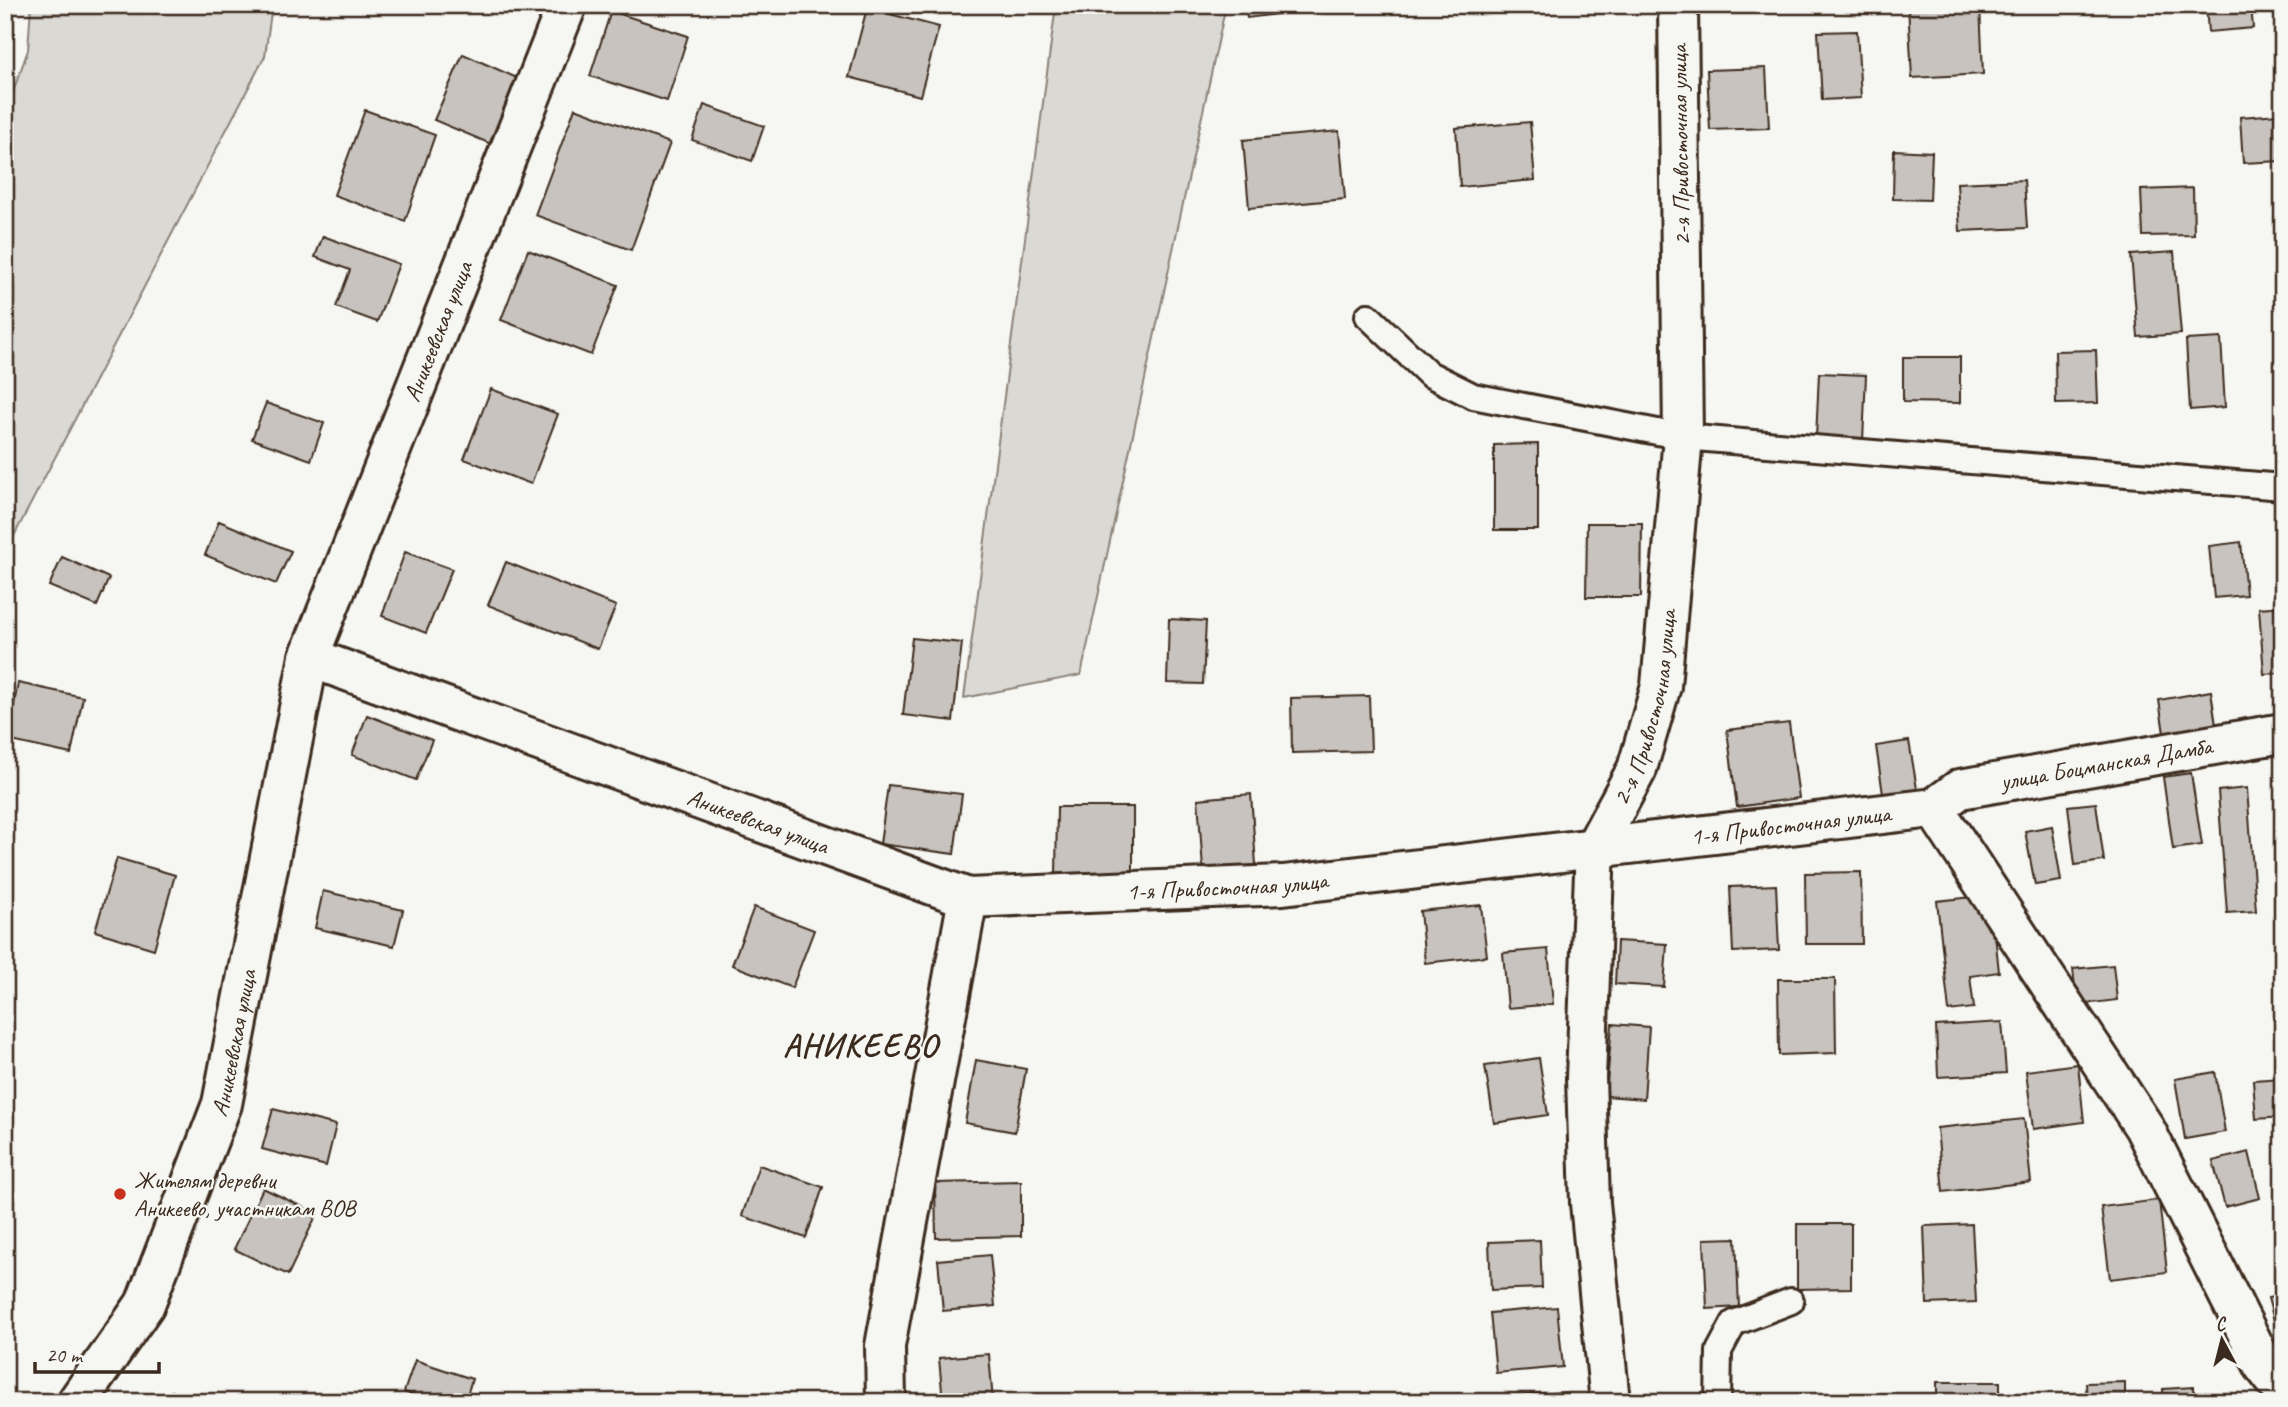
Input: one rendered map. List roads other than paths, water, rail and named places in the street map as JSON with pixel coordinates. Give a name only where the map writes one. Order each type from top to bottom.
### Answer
[{"type":"street","name":"Аникеевская улица","points":[[77,1402],[145,1304],[222,1104],[309,657],[567,5]]},
{"type":"street","name":"2-я Привосточная улица","points":[[1610,1402],[1590,1203],[1587,1092],[1595,847],[1637,769],[1661,686],[1683,437],[1678,5]]},
{"type":"street","name":"Аникеевская улица","points":[[309,657],[968,898]]},
{"type":"street","name":"улица Боцманская Дамба","points":[[1934,808],[1961,789],[2283,733]]},
{"type":"street","name":"1-я Привосточная улица","points":[[968,898],[1283,885],[1934,808]]},
{"type":"street","points":[[1934,808],[2144,1127],[2264,1366],[2283,1390]]},
{"type":"street","points":[[887,1402],[885,1346],[968,898]]},
{"type":"lane","points":[[1368,316],[1429,374],[1473,396],[1683,437],[2283,487]]},
{"type":"lane","points":[[1718,1402],[1719,1351],[1734,1323],[1791,1301]]},
{"type":"place","name":"Жителям деревни Аникеево, участникам ВОВ","points":[[120,1194]]},
{"type":"district","name":"АНИКЕЕВО","points":[[861,1045]]}]
